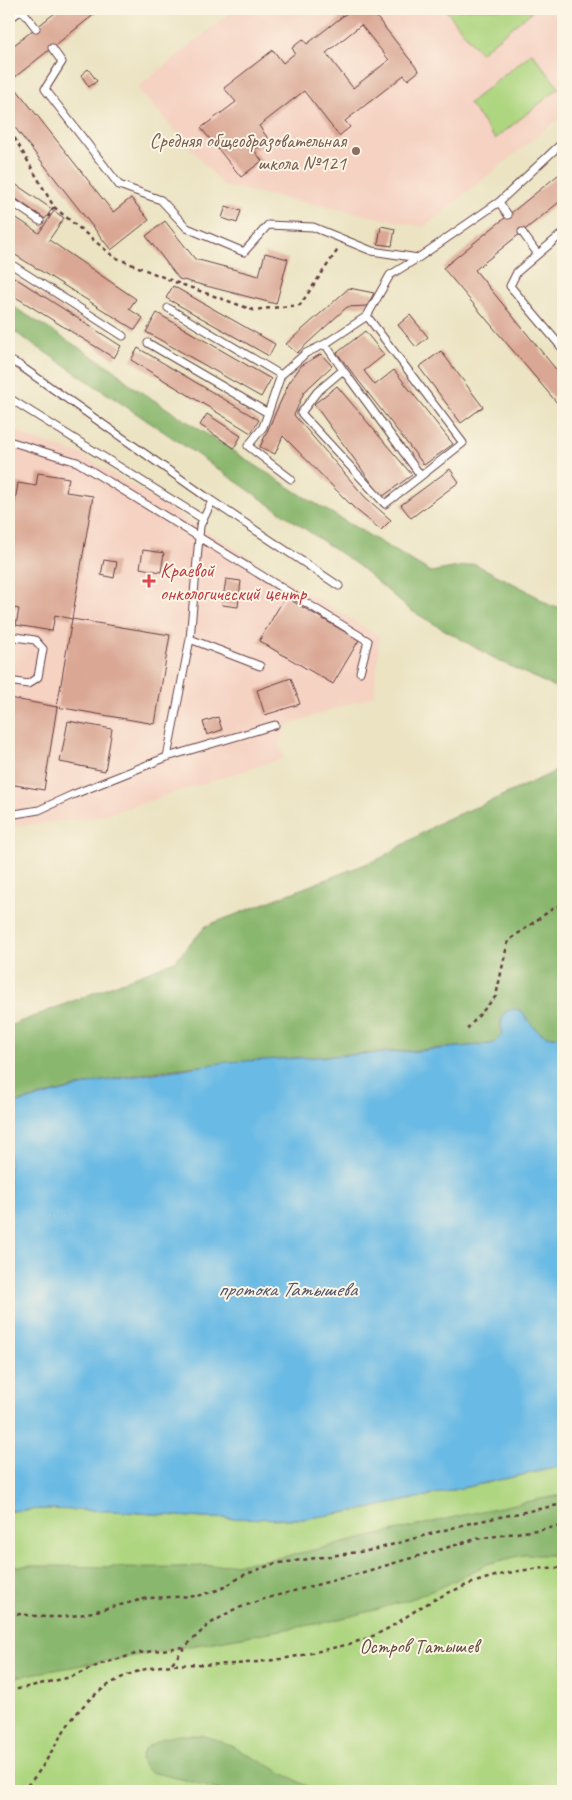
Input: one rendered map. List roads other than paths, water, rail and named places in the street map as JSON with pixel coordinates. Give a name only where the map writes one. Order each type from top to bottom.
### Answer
[{"type":"lane","points":[[9,19],[22,9],[36,28]]},
{"type":"lane","points":[[52,48],[62,62],[45,89],[119,184],[161,200],[186,228],[244,252],[268,224],[313,227],[372,252],[418,258]]},
{"type":"lane","points":[[291,479],[248,446],[263,427],[280,375],[306,353],[325,344],[367,316],[390,275],[499,202],[563,142]]},
{"type":"lane","points":[[9,200],[40,221]]},
{"type":"lane","points":[[499,202],[508,215]]},
{"type":"lane","points":[[522,232],[537,253]]},
{"type":"lane","points":[[563,233],[537,253],[517,272],[510,286],[563,348]]},
{"type":"lane","points":[[9,263],[122,336]]},
{"type":"lane","points":[[168,308],[280,375]]},
{"type":"lane","points":[[343,370],[316,392],[302,413],[385,504],[463,443],[367,316]]},
{"type":"lane","points":[[148,343],[268,413]]},
{"type":"lane","points":[[325,344],[421,476]]},
{"type":"lane","points":[[9,360],[19,365],[212,501],[339,586]]},
{"type":"lane","points":[[9,398],[203,519]]},
{"type":"lane","points":[[9,441],[78,462],[368,641],[360,672]]},
{"type":"lane","points":[[167,757],[190,639],[200,526],[212,501]]},
{"type":"lane","points":[[9,636],[35,640],[43,650],[38,677],[28,684],[9,680]]},
{"type":"lane","points":[[190,639],[260,666]]},
{"type":"lane","points":[[9,815],[39,810],[167,757],[275,726]]},
{"type":"water","name":"протока Татышева","points":[[515,1009],[522,1011],[534,1027],[543,1034],[563,1037],[563,1466],[367,1509],[303,1519],[203,1518],[114,1511],[44,1509],[9,1511],[9,1105],[97,1082],[228,1062],[417,1051],[491,1044],[501,1034],[503,1014]]},
{"type":"place","name":"Средняя общеобразовательная школа №121","points":[[356,151]]},
{"type":"place","name":"Краевой онкологический центр","points":[[149,581]]},
{"type":"park label","name":"Остров Татышев","points":[[419,1646]]}]
